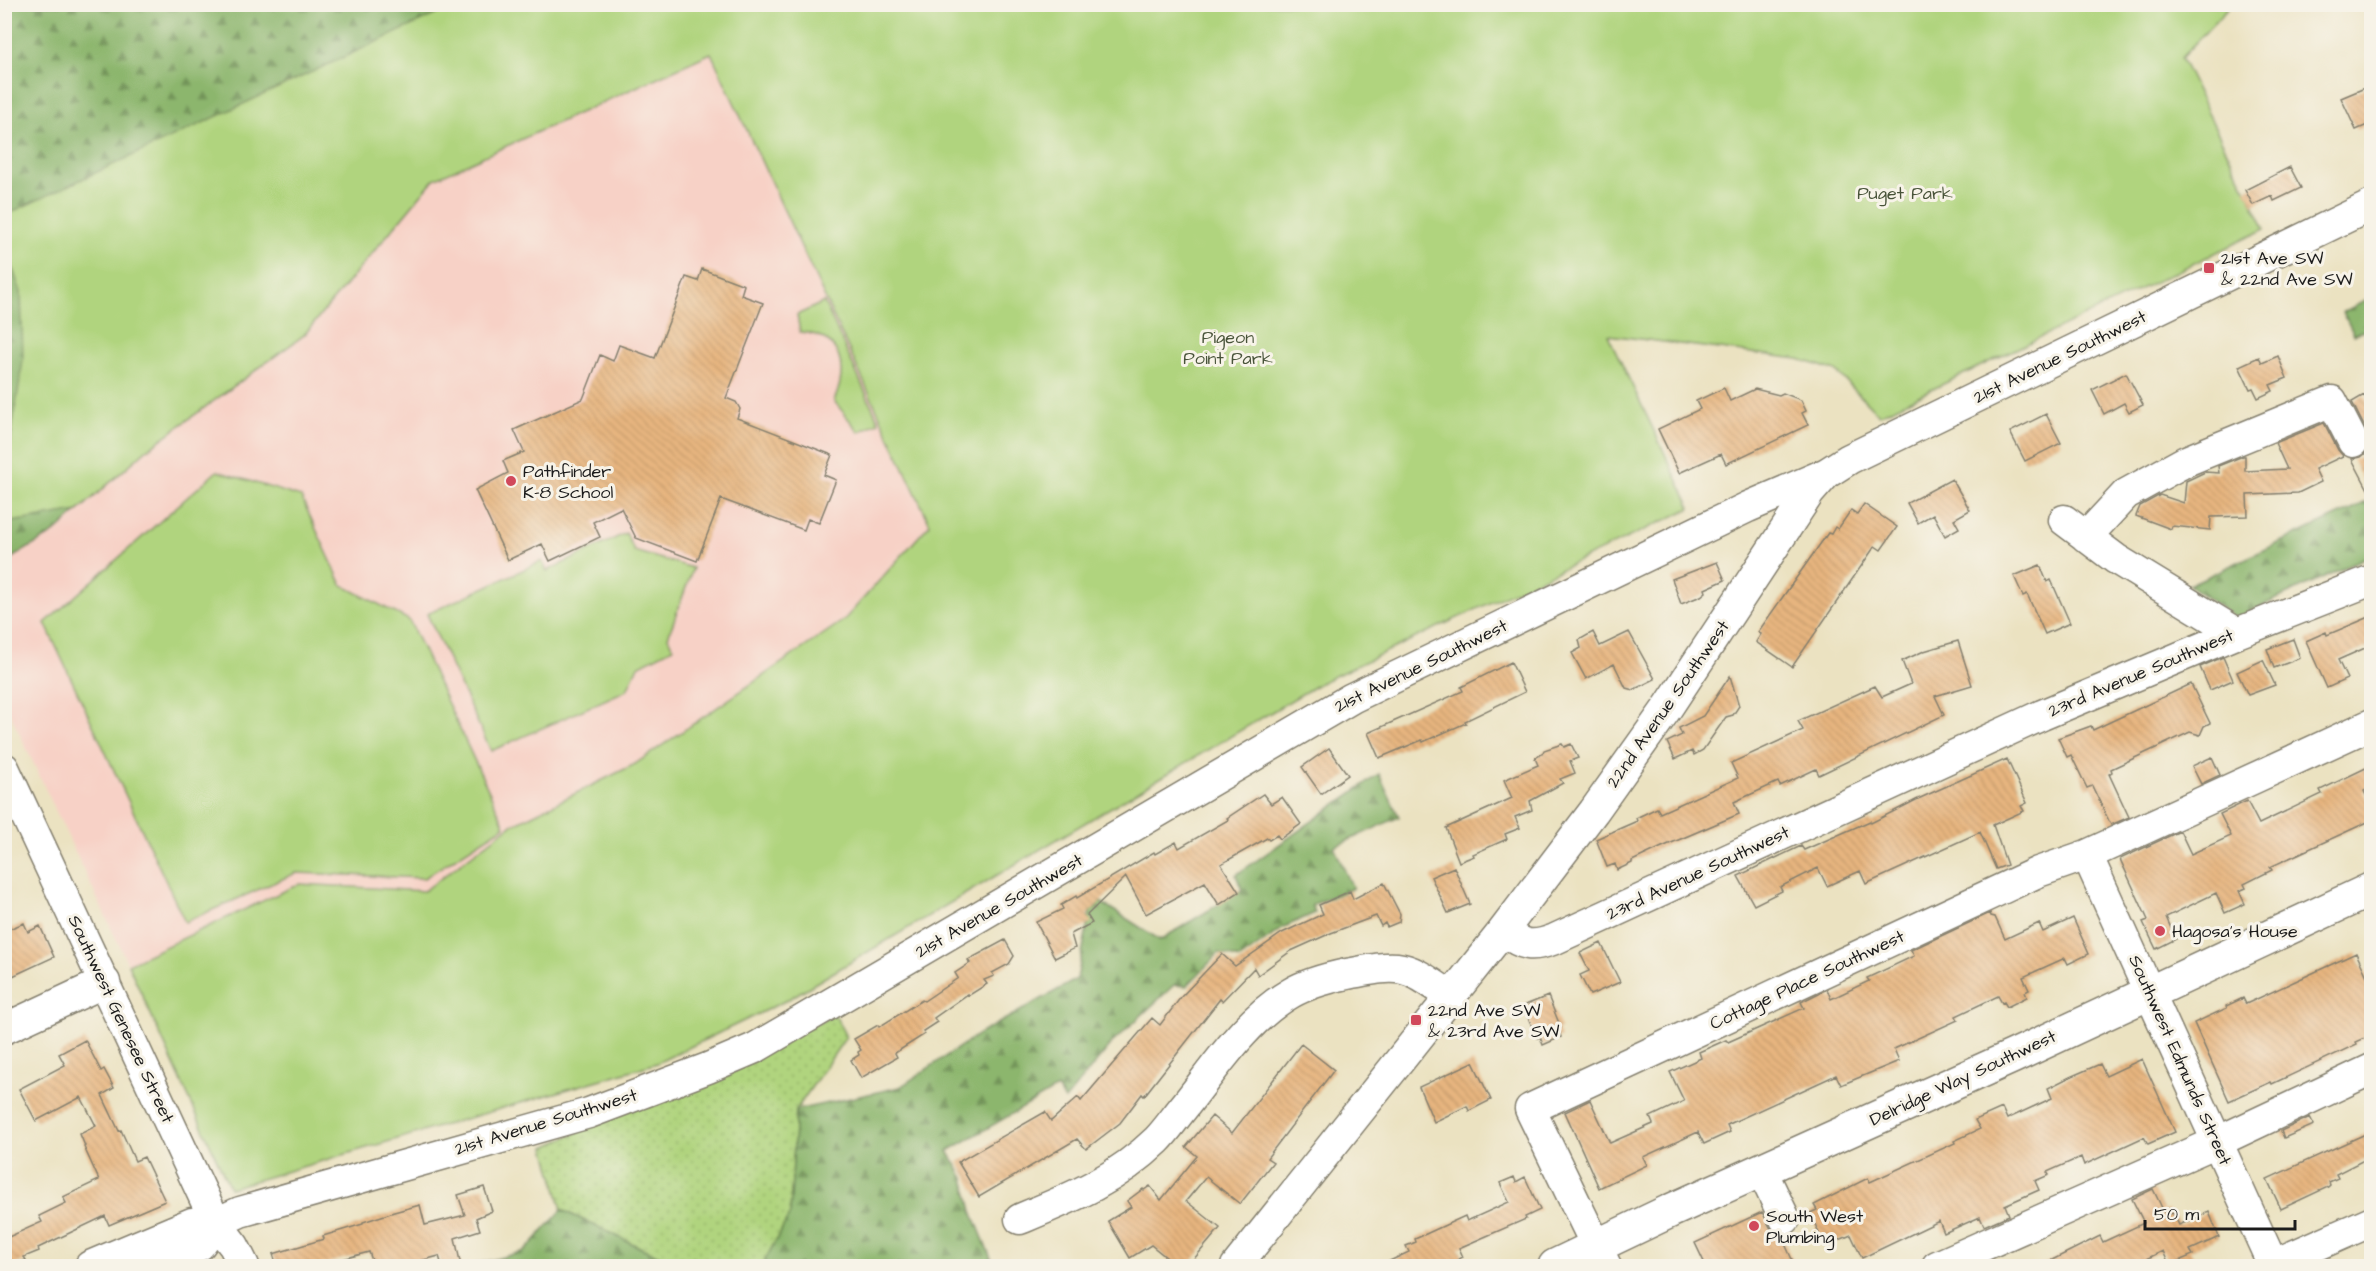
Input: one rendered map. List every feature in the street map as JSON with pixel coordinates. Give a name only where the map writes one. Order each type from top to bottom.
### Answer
[{"type":"main road","name":"Delridge Way Southwest","points":[[1555,1266],[1601,1256],[1761,1169],[2014,1056],[2372,889]]},
{"type":"street","name":"21st Avenue Southwest","points":[[90,1266],[192,1223],[216,1223],[240,1212],[589,1113],[755,1048],[1352,698],[1748,507],[1827,473],[1870,449],[2372,205]]},
{"type":"street","points":[[2237,633],[2116,559],[2075,528],[2126,494],[2186,461],[2332,401],[2353,442]]},
{"type":"street","name":"22nd Avenue Southwest","points":[[1503,932],[1668,707],[1818,482],[1827,473]]},
{"type":"street","points":[[1748,507],[1771,511],[1791,523]]},
{"type":"street","name":"23rd Avenue Southwest","points":[[1503,932],[1519,943],[1538,944],[1555,939],[2042,715],[2285,613],[2372,580]]},
{"type":"street","name":"Cottage Place Southwest","points":[[1601,1256],[1530,1109],[2038,872],[2086,855],[2372,724]]},
{"type":"street","name":"Southwest Genesee Street","points":[[4,768],[216,1223],[234,1246],[244,1266]]},
{"type":"street","name":"Southwest Edmunds Street","points":[[2086,855],[2272,1266]]},
{"type":"street","points":[[1236,1266],[1503,932]]},
{"type":"street","points":[[1020,1219],[1088,1191],[1157,1140],[1244,1033],[1265,1011],[1292,992],[1325,979],[1397,966],[1412,970],[1452,997]]},
{"type":"street","points":[[4,1029],[105,982]]},
{"type":"street","points":[[1937,1266],[2217,1142],[2372,1069]]},
{"type":"street","points":[[1761,1169],[1785,1219]]},
{"type":"street","points":[[2272,1266],[2372,1221]]},
{"type":"street","name":"21st Avenue Southwest","points":[[152,1266],[200,1245],[216,1223]]},
{"type":"shaded area","name":"Pathfinder K-8 School","points":[[711,53],[930,525],[844,620],[635,764],[510,826],[424,891],[299,884],[128,964],[5,703],[4,562],[54,533],[145,451],[304,335],[434,179]]},
{"type":"green space","name":"Pigeon Point Park","points":[[458,4],[2231,5],[2181,58],[2265,229],[1879,415],[1836,371],[1799,359],[1608,335],[1691,508],[1322,682],[787,1000],[657,1063],[230,1188],[128,964],[299,884],[424,891],[510,826],[635,764],[844,620],[930,524],[711,53],[434,179],[304,335],[145,451],[78,511],[5,523],[5,476],[23,360],[21,292],[5,247],[5,215]]},
{"type":"green space","points":[[5,5],[566,5],[434,179],[304,335],[145,451],[54,533],[5,562]]},
{"type":"green space","points":[[2371,298],[2371,327],[2354,335],[2343,312]]},
{"type":"green space","points":[[824,302],[879,422],[859,432],[834,401],[839,388],[841,365],[833,346],[814,334],[800,332],[797,315]]},
{"type":"green space","points":[[217,471],[301,497],[342,585],[409,620],[505,826],[424,878],[296,873],[185,922],[45,623]]},
{"type":"green space","points":[[2371,500],[2371,555],[2236,618],[2189,585]]},
{"type":"green space","points":[[626,533],[634,551],[693,568],[668,637],[673,648],[638,666],[627,690],[491,751],[427,614],[542,561],[547,571]]},
{"type":"green space","points":[[1379,774],[1399,817],[1334,847],[1353,888],[1312,905],[1315,913],[1284,927],[1240,959],[1219,953],[1187,986],[1174,985],[1113,1042],[1065,1100],[1057,1088],[948,1151],[964,1178],[972,1211],[994,1266],[762,1266],[790,1214],[796,1110],[900,1087],[979,1034],[1077,979],[1093,897],[1160,940],[1242,890],[1236,875]]},
{"type":"green space","points":[[835,1015],[846,1037],[796,1110],[790,1214],[762,1266],[679,1266],[562,1210],[545,1147]]},
{"type":"green space","points":[[562,1210],[679,1266],[470,1266],[525,1251]]},
{"type":"building","points":[[2372,85],[2372,123],[2356,130],[2341,98]]},
{"type":"building","points":[[2290,167],[2301,188],[2274,201],[2272,196],[2253,205],[2245,190]]},
{"type":"building","points":[[702,269],[744,285],[741,295],[763,303],[726,398],[736,402],[740,409],[737,418],[832,455],[824,475],[836,480],[819,523],[808,519],[804,530],[721,499],[697,561],[636,538],[621,508],[593,522],[600,537],[550,561],[542,544],[508,560],[475,490],[508,473],[503,461],[524,452],[514,430],[583,399],[600,355],[613,361],[619,345],[655,358],[686,277],[698,281]]},
{"type":"building","points":[[2278,356],[2287,378],[2270,385],[2273,391],[2258,398],[2253,388],[2250,389],[2239,366],[2259,357],[2262,363]]},
{"type":"building","points":[[2126,373],[2143,405],[2129,412],[2124,403],[2104,414],[2092,390]]},
{"type":"building","points":[[1724,388],[1730,401],[1755,389],[1779,395],[1783,393],[1801,400],[1806,411],[1802,413],[1808,425],[1726,464],[1721,454],[1679,473],[1658,429],[1700,409],[1696,401]]},
{"type":"building","points":[[2364,395],[2372,410],[2372,497],[2352,459],[2361,457],[2367,452],[2370,443],[2352,402]]},
{"type":"building","points":[[2046,414],[2061,443],[2025,461],[2010,432]]},
{"type":"building","points":[[2324,423],[2343,456],[2315,469],[2321,482],[2298,493],[2247,495],[2248,516],[2211,517],[2210,530],[2172,526],[2171,529],[2136,516],[2140,506],[2160,495],[2184,503],[2186,481],[2205,472],[2219,473],[2218,466],[2243,456],[2245,456],[2245,471],[2287,469],[2275,443]]},
{"type":"building","points":[[1952,479],[1970,510],[1954,519],[1959,528],[1945,536],[1933,514],[1918,523],[1907,503]]},
{"type":"building","points":[[1864,504],[1897,527],[1881,550],[1875,546],[1792,667],[1756,642],[1761,634],[1758,632],[1828,533],[1831,534],[1835,527],[1838,529],[1851,510],[1857,514]]},
{"type":"building","points":[[1717,562],[1725,580],[1705,589],[1706,592],[1701,596],[1681,604],[1672,579]]},
{"type":"building","points":[[2040,565],[2047,582],[2051,580],[2070,623],[2045,634],[2027,594],[2023,596],[2014,576]]},
{"type":"building","points":[[2372,616],[2372,645],[2338,660],[2347,679],[2327,688],[2306,641],[2326,632],[2327,635]]},
{"type":"building","points":[[1593,632],[1600,646],[1629,632],[1655,679],[1633,690],[1626,688],[1614,664],[1586,679],[1572,653],[1581,648],[1579,640]]},
{"type":"building","points":[[2293,639],[2300,658],[2274,668],[2267,649]]},
{"type":"building","points":[[1958,641],[1972,685],[1935,696],[1944,715],[1819,775],[1816,769],[1780,786],[1778,782],[1734,802],[1739,814],[1662,847],[1617,870],[1615,864],[1607,867],[1596,839],[1637,821],[1636,818],[1657,808],[1660,813],[1738,778],[1731,763],[1803,730],[1798,721],[1875,686],[1882,697],[1911,684],[1902,661],[1924,651]]},
{"type":"building","points":[[2223,657],[2233,680],[2210,690],[2200,667]]},
{"type":"building","points":[[2263,660],[2275,685],[2248,695],[2237,672]]},
{"type":"building","points":[[1511,662],[1525,692],[1465,721],[1466,723],[1379,758],[1368,733],[1463,691],[1461,687]]},
{"type":"building","points":[[1730,676],[1739,706],[1733,715],[1726,717],[1703,750],[1694,755],[1692,751],[1675,759],[1667,742],[1682,735],[1679,728],[1703,716]]},
{"type":"building","points":[[2191,684],[2210,723],[2204,726],[2200,735],[2190,732],[2111,769],[2112,772],[2109,774],[2129,817],[2111,825],[2092,786],[2087,788],[2071,755],[2067,757],[2058,738],[2091,726],[2093,730]]},
{"type":"building","points":[[1562,744],[1564,747],[1571,744],[1578,758],[1570,761],[1575,773],[1560,779],[1563,783],[1530,801],[1532,810],[1515,817],[1520,828],[1505,834],[1507,839],[1459,862],[1446,828],[1512,798],[1504,780],[1538,765],[1535,758],[1544,750]]},
{"type":"building","points":[[1329,748],[1348,775],[1321,794],[1302,767]]},
{"type":"building","points":[[2212,757],[2220,775],[2201,784],[2192,766]]},
{"type":"building","points":[[2007,759],[2027,803],[2021,806],[2024,811],[1993,825],[2007,865],[1996,869],[1980,832],[1866,884],[1860,871],[1827,886],[1818,868],[1780,887],[1782,891],[1754,905],[1738,876],[1801,846],[1804,850],[1870,821],[1871,823]]},
{"type":"building","points":[[2372,765],[2372,787],[2364,791],[2372,808],[2372,820],[2270,867],[2272,870],[2244,884],[2246,888],[2239,891],[2245,904],[2225,913],[2216,893],[2166,917],[2176,939],[2156,949],[2143,922],[2148,920],[2120,859],[2180,831],[2191,854],[2231,836],[2220,814],[2247,801],[2259,824],[2322,794],[2320,790]]},
{"type":"building","points":[[1263,794],[1271,804],[1282,797],[1301,824],[1280,839],[1277,835],[1269,840],[1267,838],[1221,864],[1239,892],[1219,905],[1205,882],[1146,914],[1126,877],[1087,915],[1092,923],[1071,934],[1075,948],[1055,958],[1036,922],[1063,909],[1061,905],[1076,896],[1077,898],[1154,852],[1155,854],[1176,842],[1179,848],[1228,820],[1227,818]]},
{"type":"building","points":[[1454,867],[1470,904],[1448,913],[1431,877]]},
{"type":"building","points":[[1384,883],[1400,914],[1399,922],[1387,927],[1385,923],[1381,926],[1376,916],[1291,951],[1258,975],[1254,968],[1222,1001],[1220,999],[1120,1123],[1086,1149],[1077,1139],[979,1197],[958,1162],[1045,1112],[1051,1121],[1078,1097],[1081,1101],[1152,1018],[1160,1025],[1181,997],[1222,954],[1235,966],[1282,933],[1323,914],[1319,905],[1350,891],[1353,899]]},
{"type":"building","points":[[1990,913],[1995,917],[2005,939],[2039,923],[2043,932],[2073,918],[2089,954],[2068,964],[2065,958],[2023,977],[2029,990],[2025,992],[2027,997],[2007,1007],[1998,996],[1956,1016],[1958,1020],[1894,1049],[1899,1061],[1841,1085],[1836,1075],[1727,1125],[1730,1132],[1704,1144],[1698,1132],[1643,1157],[1647,1165],[1599,1188],[1565,1112],[1590,1100],[1610,1143],[1653,1124],[1650,1117],[1684,1101],[1670,1072],[1701,1058],[1699,1052],[1726,1040],[1728,1042],[1804,1008],[1801,1002],[1827,989],[1831,999],[1869,981],[1867,978],[1914,956],[1911,950]]},
{"type":"building","points":[[24,923],[28,932],[40,926],[54,957],[4,980],[4,931]]},
{"type":"building","points":[[1005,940],[1014,956],[1009,964],[992,973],[994,976],[984,980],[987,984],[968,996],[968,994],[934,1018],[937,1022],[923,1031],[925,1034],[895,1053],[897,1057],[861,1078],[851,1060],[859,1055],[858,1052],[861,1050],[854,1039],[878,1025],[879,1027],[922,1000],[924,1001],[958,978],[955,973],[970,963],[968,960]]},
{"type":"building","points":[[1601,943],[1620,982],[1590,995],[1580,975],[1589,971],[1580,953]]},
{"type":"building","points":[[2356,953],[2372,987],[2372,1035],[2272,1084],[2271,1082],[2229,1101],[2194,1023],[2243,998],[2246,1004]]},
{"type":"building","points":[[1548,996],[1561,1028],[1558,1029],[1561,1037],[1543,1045],[1540,1037],[1537,1038],[1523,1006]]},
{"type":"building","points":[[85,1040],[101,1071],[104,1069],[114,1088],[102,1095],[119,1131],[121,1130],[135,1161],[144,1157],[165,1201],[109,1225],[105,1216],[38,1248],[39,1251],[24,1257],[26,1260],[12,1266],[4,1266],[4,1239],[42,1222],[39,1216],[66,1203],[63,1197],[99,1180],[80,1134],[96,1126],[81,1097],[36,1121],[19,1089],[65,1065],[59,1054]]},
{"type":"building","points":[[1301,1044],[1334,1070],[1267,1158],[1273,1162],[1240,1204],[1206,1177],[1186,1201],[1220,1228],[1188,1266],[1177,1266],[1151,1245],[1130,1258],[1108,1221],[1131,1207],[1127,1201],[1150,1186],[1161,1200],[1197,1156],[1186,1147],[1212,1116],[1232,1133]]},
{"type":"building","points":[[2142,1059],[2175,1132],[2148,1144],[2144,1137],[2084,1165],[2081,1157],[2047,1172],[2049,1175],[2035,1181],[2039,1190],[2005,1205],[2009,1215],[1984,1226],[1980,1217],[1944,1233],[1939,1221],[1862,1258],[1851,1235],[1830,1244],[1828,1240],[1823,1242],[1810,1213],[1817,1210],[1814,1205],[1868,1178],[1870,1182],[1955,1143],[1954,1141],[1980,1129],[1975,1120],[2002,1108],[2007,1119],[2052,1098],[2048,1088],[2070,1077],[2100,1064],[2106,1076]]},
{"type":"building","points":[[1473,1062],[1491,1100],[1469,1111],[1467,1106],[1434,1122],[1419,1087]]},
{"type":"building","points":[[2310,1117],[2314,1125],[2284,1138],[2281,1131]]},
{"type":"building","points":[[2372,1131],[2372,1156],[2336,1174],[2338,1178],[2329,1182],[2328,1187],[2281,1209],[2267,1179]]},
{"type":"building","points":[[1514,1177],[1516,1182],[1525,1177],[1540,1210],[1525,1217],[1526,1219],[1459,1248],[1463,1257],[1455,1261],[1457,1266],[1379,1266],[1409,1252],[1406,1246],[1416,1242],[1415,1239],[1465,1216],[1467,1221],[1509,1202],[1500,1183]]},
{"type":"building","points":[[484,1187],[492,1211],[476,1218],[480,1230],[455,1238],[461,1266],[442,1266],[439,1256],[401,1266],[374,1266],[369,1252],[317,1266],[277,1266],[273,1254],[324,1239],[323,1236],[394,1212],[420,1205],[425,1225],[465,1215],[458,1195]]},
{"type":"building","points":[[2153,1189],[2164,1212],[2168,1210],[2170,1214],[2173,1213],[2179,1225],[2209,1212],[2219,1237],[2190,1250],[2193,1255],[2169,1265],[2163,1251],[2131,1266],[2040,1266],[2100,1236],[2103,1242],[2144,1223],[2132,1199]]},
{"type":"building","name":"South West Plumbing","points":[[1762,1212],[1770,1227],[1775,1233],[1781,1235],[1795,1266],[1706,1266],[1695,1243]]},
{"type":"place","name":"21st Ave SW & 22nd Ave SW","points":[[2209,268]]},
{"type":"place","name":"Pathfinder K-8 School","points":[[511,481]]},
{"type":"place","name":"Hagosa’s House","points":[[2160,931]]},
{"type":"place","name":"22nd Ave SW & 23rd Ave SW","points":[[1416,1020]]},
{"type":"place","name":"South West Plumbing","points":[[1754,1226]]},
{"type":"park label","name":"Puget Park","points":[[1905,193]]}]
